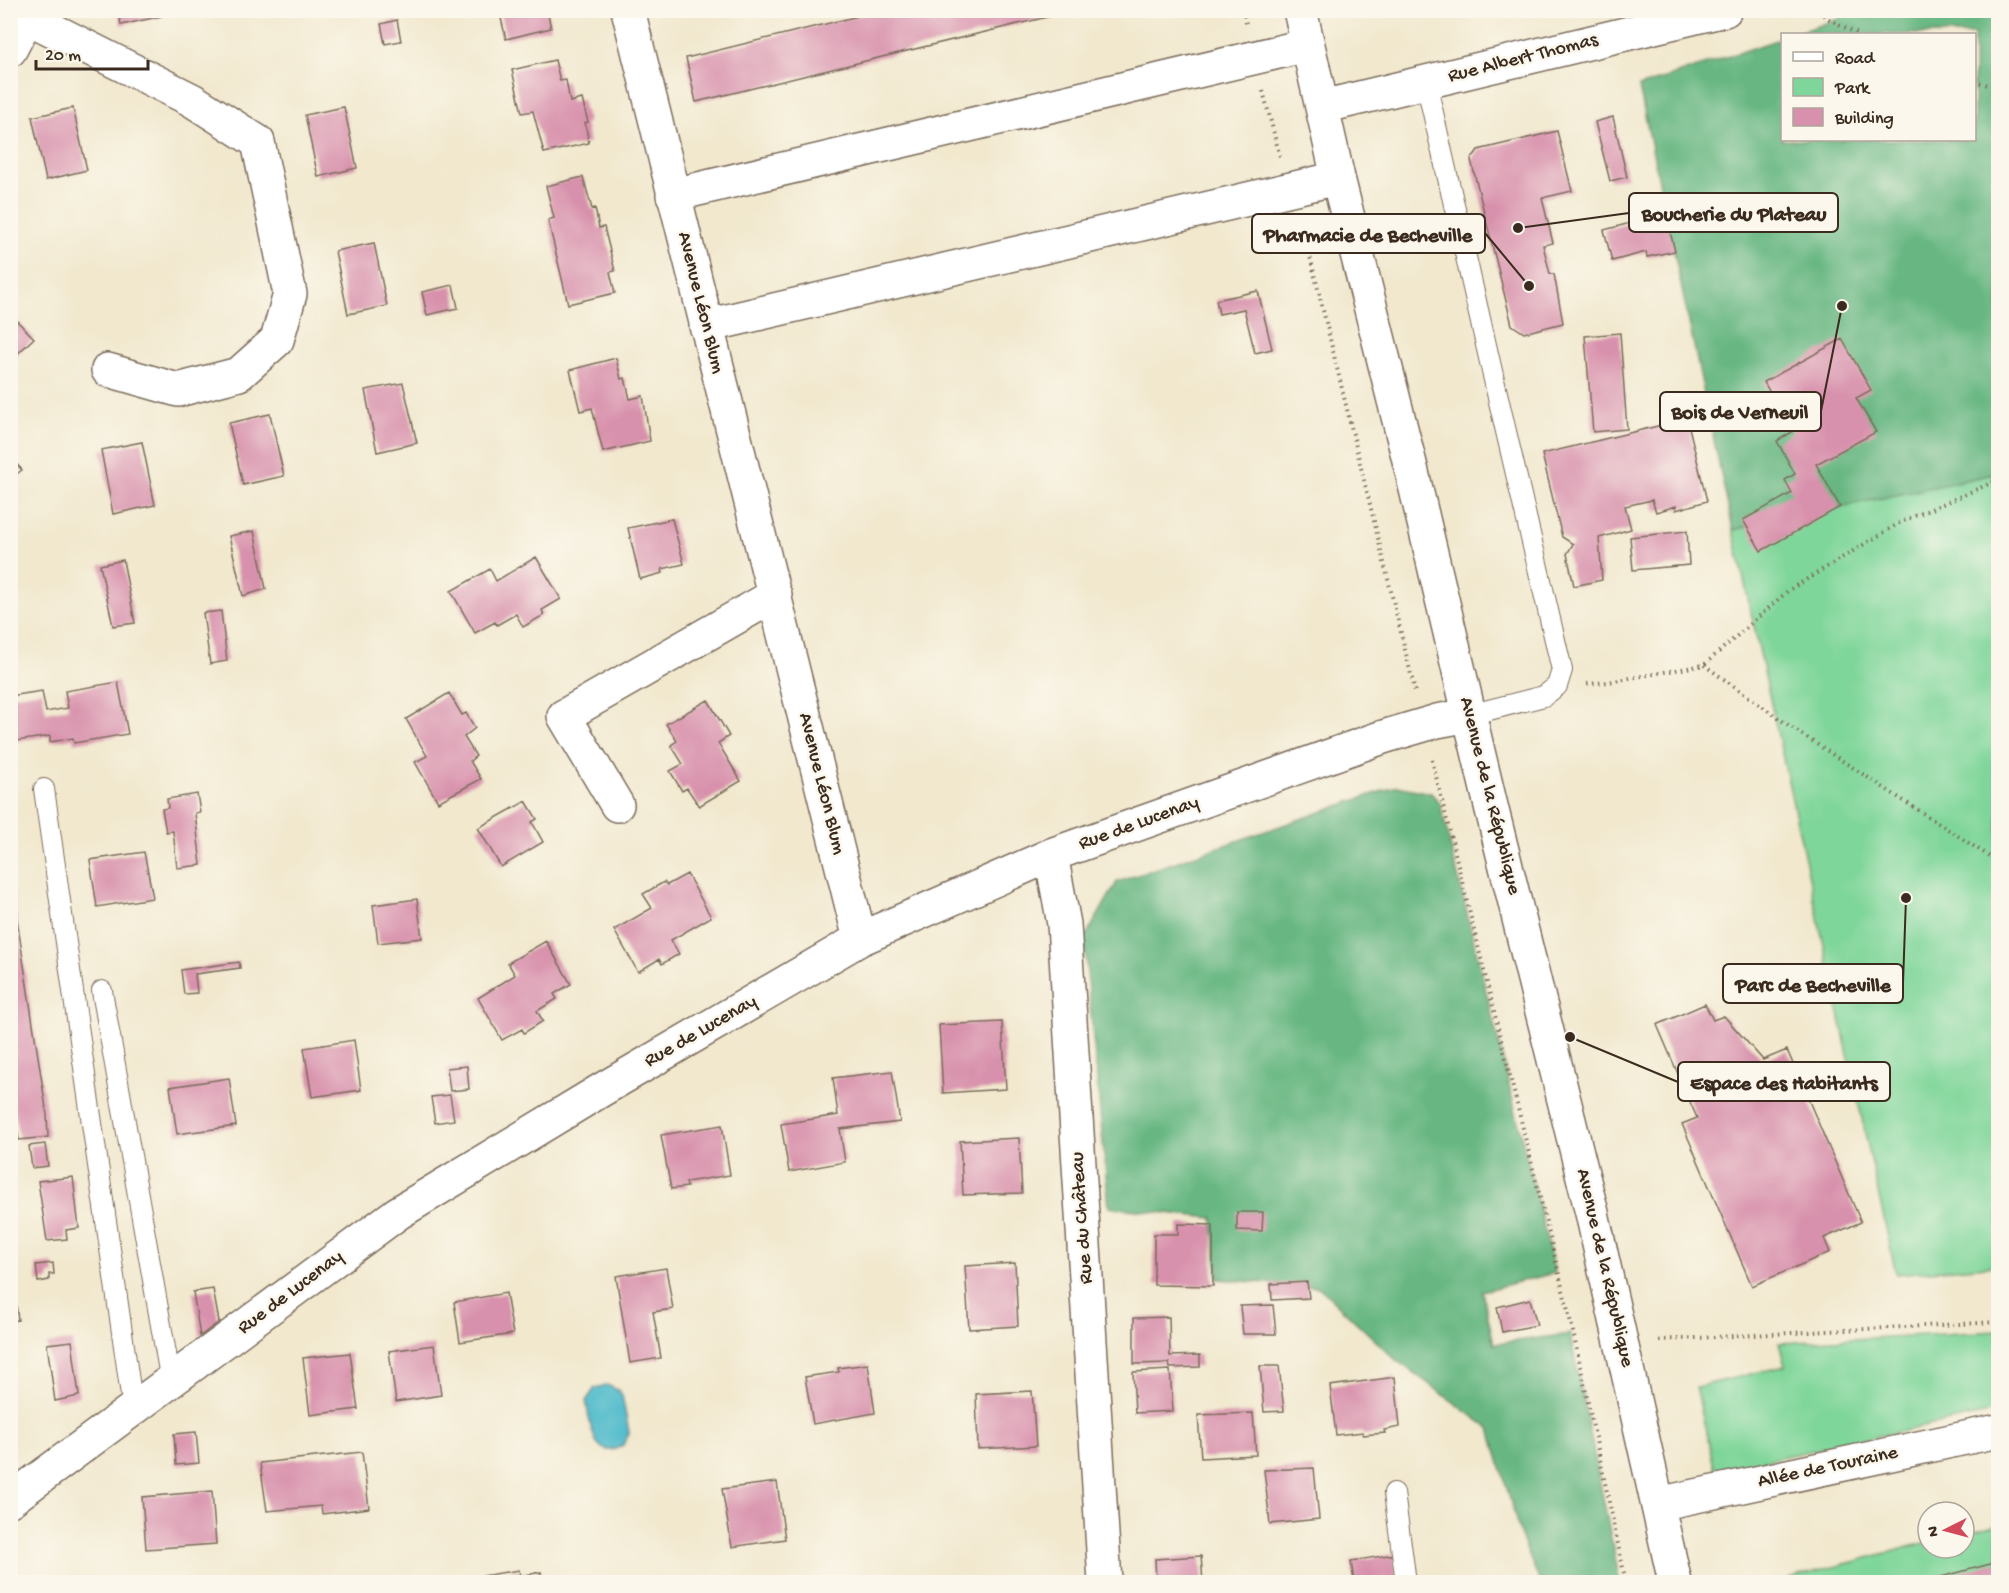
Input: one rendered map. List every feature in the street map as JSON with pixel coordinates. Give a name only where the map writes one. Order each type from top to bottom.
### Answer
[{"type":"street","name":"Avenue Léon Blum","points":[[628,10],[860,939]]},
{"type":"street","name":"Avenue de la République","points":[[1300,10],[1338,178],[1592,1213],[1675,1582]]},
{"type":"street","name":"Rue Albert Thomas","points":[[1322,107],[1725,10]]},
{"type":"street","points":[[10,50],[24,13],[192,100],[258,142],[290,294],[277,340],[239,374],[178,390],[108,370]]},
{"type":"street","points":[[673,195],[1308,45]]},
{"type":"street","points":[[706,326],[1338,178]]},
{"type":"street","points":[[616,805],[564,716],[775,595]]},
{"type":"street","name":"Rue de Lucenay","points":[[10,1500],[398,1214],[613,1083],[860,939],[1051,855],[1383,737],[1469,715]]},
{"type":"street","name":"Rue du Château","points":[[1051,855],[1064,924],[1106,1582]]},
{"type":"street","name":"Allée de Touraine","points":[[1658,1504],[1998,1431]]},
{"type":"lane","points":[[1426,82],[1562,670],[1557,687],[1544,696],[1469,715]]},
{"type":"lane","points":[[44,789],[133,1409]]},
{"type":"lane","points":[[102,991],[171,1382]]},
{"type":"lane","points":[[1394,1493],[1406,1582]]},
{"type":"path","points":[[1243,10],[1289,190],[1301,217],[1423,725],[1572,1327],[1626,1582]]},
{"type":"path","points":[[1821,10],[1825,17],[1856,33]]},
{"type":"path","points":[[1976,82],[1998,88]]},
{"type":"path","points":[[1557,687],[1608,682],[1704,665],[1789,590],[1901,522],[1998,480]]},
{"type":"path","points":[[1704,665],[1801,734],[1998,862]]},
{"type":"path","points":[[1659,1340],[1998,1322]]},
{"type":"green space","points":[[1840,11],[1998,11],[1998,473],[1733,530],[1639,87],[1781,38],[1781,141],[1976,141],[1976,33],[1796,33],[1841,18]]},
{"type":"green space","points":[[1998,473],[1998,1265],[1896,1274],[1733,530]]},
{"type":"green space","points":[[1397,786],[1431,793],[1440,803],[1555,1273],[1482,1291],[1494,1344],[1570,1334],[1620,1582],[1540,1582],[1520,1534],[1490,1429],[1395,1359],[1319,1287],[1218,1279],[1213,1218],[1109,1207],[1084,940],[1117,882]]},
{"type":"green space","points":[[1998,1331],[1998,1411],[1715,1471],[1696,1387],[1785,1366],[1779,1343]]},
{"type":"green space","points":[[1998,1524],[1998,1582],[1777,1582],[1916,1545],[1916,1560],[1976,1560],[1976,1530]]},
{"type":"water","points":[[607,1385],[618,1390],[622,1395],[629,1432],[623,1445],[613,1450],[605,1449],[594,1438],[586,1401],[595,1388]]},
{"type":"building","points":[[118,10],[161,10],[162,16],[121,25]]},
{"type":"building","points":[[499,10],[547,10],[551,28],[506,39]]},
{"type":"building","points":[[883,10],[1072,11],[696,102],[686,58]]},
{"type":"building","points":[[397,20],[401,41],[385,44],[381,24]]},
{"type":"building","points":[[555,60],[560,81],[566,80],[570,102],[582,99],[588,122],[585,123],[589,143],[544,153],[533,111],[522,113],[512,70]]},
{"type":"building","points":[[344,107],[357,168],[318,177],[305,115]]},
{"type":"building","points":[[73,108],[87,170],[46,180],[32,117]]},
{"type":"building","points":[[1613,117],[1627,177],[1610,181],[1595,122]]},
{"type":"building","points":[[1557,131],[1572,191],[1542,198],[1553,243],[1543,245],[1550,274],[1554,274],[1563,323],[1524,333],[1512,325],[1471,160],[1478,150]]},
{"type":"building","points":[[583,177],[592,209],[595,208],[599,228],[604,227],[615,271],[610,272],[615,293],[568,304],[548,220],[554,218],[546,186]]},
{"type":"building","points":[[1667,220],[1675,251],[1647,257],[1646,252],[1612,261],[1604,230],[1638,221],[1640,227]]},
{"type":"building","points":[[374,243],[387,306],[348,314],[335,251]]},
{"type":"building","points":[[12,257],[18,293],[10,295],[10,258]]},
{"type":"building","points":[[453,285],[458,308],[427,315],[422,292]]},
{"type":"building","points":[[1258,291],[1272,349],[1255,353],[1244,309],[1219,314],[1216,300]]},
{"type":"building","points":[[12,316],[34,338],[10,361],[10,317]]},
{"type":"building","points":[[1620,333],[1627,429],[1593,432],[1585,336]]},
{"type":"building","points":[[1842,339],[1871,390],[1856,398],[1876,432],[1816,464],[1840,507],[1761,551],[1743,520],[1792,493],[1785,480],[1795,474],[1777,441],[1792,432],[1764,382]]},
{"type":"building","points":[[616,358],[621,379],[625,378],[630,399],[643,396],[650,441],[603,452],[592,408],[580,411],[570,370]]},
{"type":"building","points":[[403,383],[417,443],[377,452],[365,390]]},
{"type":"building","points":[[270,414],[284,476],[243,485],[229,423]]},
{"type":"building","points":[[1687,419],[1707,501],[1676,510],[1676,506],[1656,512],[1652,500],[1625,506],[1631,529],[1599,538],[1602,580],[1574,586],[1567,554],[1573,544],[1562,537],[1542,454]]},
{"type":"building","points":[[142,442],[155,505],[113,514],[101,450]]},
{"type":"building","points":[[10,457],[22,470],[10,479]]},
{"type":"building","points":[[672,519],[684,564],[662,569],[663,573],[640,579],[628,528]]},
{"type":"building","points":[[254,531],[266,589],[243,596],[229,536]]},
{"type":"building","points":[[1687,531],[1689,565],[1633,570],[1630,537]]},
{"type":"building","points":[[536,557],[561,599],[542,610],[544,615],[523,627],[516,614],[497,625],[495,622],[475,633],[451,591],[490,569],[496,581]]},
{"type":"building","points":[[123,560],[135,623],[113,626],[100,565]]},
{"type":"building","points":[[221,611],[227,661],[210,664],[203,613]]},
{"type":"building","points":[[118,682],[128,734],[74,743],[73,738],[50,742],[50,736],[10,742],[10,696],[42,691],[46,712],[68,708],[65,691]]},
{"type":"building","points":[[449,693],[462,715],[466,713],[475,728],[464,737],[476,756],[470,761],[481,779],[438,802],[415,762],[427,756],[406,719]]},
{"type":"building","points":[[708,700],[729,736],[718,743],[741,781],[699,806],[687,788],[682,791],[670,771],[683,764],[671,745],[677,741],[666,724]]},
{"type":"building","points":[[197,794],[200,812],[195,813],[201,865],[177,868],[173,831],[166,832],[162,809],[168,808],[167,799]]},
{"type":"building","points":[[526,801],[537,819],[532,822],[543,842],[501,867],[478,828]]},
{"type":"building","points":[[144,852],[153,898],[97,907],[90,860]]},
{"type":"building","points":[[10,874],[47,1115],[48,1137],[19,1140],[10,1082]]},
{"type":"building","points":[[687,874],[711,917],[671,940],[679,954],[662,964],[659,959],[638,972],[614,930],[652,908],[643,894],[664,882],[667,885]]},
{"type":"building","points":[[417,899],[422,938],[378,943],[373,905]]},
{"type":"building","points":[[546,941],[571,984],[554,994],[557,999],[537,1011],[543,1021],[524,1033],[522,1029],[502,1040],[478,998],[515,975],[508,963]]},
{"type":"building","points":[[239,962],[240,968],[195,974],[197,993],[184,994],[181,970]]},
{"type":"building","points":[[1705,1004],[1713,1020],[1724,1016],[1763,1060],[1787,1050],[1861,1222],[1824,1238],[1830,1252],[1752,1286],[1682,1124],[1697,1118],[1657,1025]]},
{"type":"building","points":[[1002,1022],[1006,1089],[943,1093],[939,1025]]},
{"type":"building","points":[[354,1040],[361,1090],[312,1097],[304,1048]]},
{"type":"building","points":[[467,1066],[469,1089],[450,1091],[447,1068]]},
{"type":"building","points":[[892,1071],[900,1122],[840,1129],[845,1162],[789,1172],[781,1124],[838,1115],[833,1078]]},
{"type":"building","points":[[229,1078],[236,1126],[177,1134],[170,1087]]},
{"type":"building","points":[[450,1095],[454,1120],[435,1123],[431,1097]]},
{"type":"building","points":[[722,1125],[730,1175],[686,1182],[687,1187],[671,1189],[661,1135]]},
{"type":"building","points":[[1019,1138],[1022,1193],[963,1195],[960,1141]]},
{"type":"building","points":[[45,1144],[48,1166],[32,1168],[29,1146]]},
{"type":"building","points":[[73,1177],[79,1228],[66,1230],[67,1239],[47,1241],[38,1181]]},
{"type":"building","points":[[1237,1212],[1263,1212],[1262,1231],[1237,1230]]},
{"type":"building","points":[[1178,1224],[1213,1225],[1213,1286],[1154,1285],[1154,1234],[1178,1234]]},
{"type":"building","points":[[53,1263],[54,1274],[49,1274],[49,1280],[38,1282],[36,1265]]},
{"type":"building","points":[[1015,1263],[1018,1326],[969,1329],[965,1266]]},
{"type":"building","points":[[666,1268],[673,1309],[653,1312],[661,1358],[630,1363],[616,1276]]},
{"type":"building","points":[[10,1271],[12,1271],[18,1320],[10,1321]]},
{"type":"building","points":[[1307,1282],[1309,1298],[1272,1300],[1271,1284]]},
{"type":"building","points":[[213,1289],[219,1322],[200,1336],[193,1292]]},
{"type":"building","points":[[506,1293],[513,1334],[460,1342],[454,1302]]},
{"type":"building","points":[[1530,1299],[1537,1325],[1502,1332],[1497,1307]]},
{"type":"building","points":[[1273,1305],[1276,1334],[1243,1334],[1240,1306]]},
{"type":"building","points":[[1169,1317],[1170,1356],[1200,1355],[1200,1367],[1170,1368],[1169,1363],[1134,1364],[1134,1318]]},
{"type":"building","points":[[72,1341],[79,1396],[55,1401],[47,1344]]},
{"type":"building","points":[[434,1345],[441,1395],[396,1402],[389,1351]]},
{"type":"building","points":[[350,1353],[358,1409],[310,1415],[303,1358]]},
{"type":"building","points":[[868,1364],[875,1413],[813,1424],[805,1377],[839,1372],[838,1368]]},
{"type":"building","points":[[1260,1366],[1279,1366],[1284,1411],[1264,1412]]},
{"type":"building","points":[[1170,1370],[1173,1411],[1135,1413],[1133,1372]]},
{"type":"building","points":[[1395,1377],[1400,1427],[1384,1430],[1385,1433],[1363,1435],[1363,1432],[1336,1435],[1330,1386]]},
{"type":"building","points":[[1032,1391],[1036,1446],[978,1449],[976,1394]]},
{"type":"building","points":[[1253,1413],[1256,1455],[1201,1458],[1198,1415]]},
{"type":"building","points":[[196,1432],[199,1463],[176,1465],[174,1434]]},
{"type":"building","points":[[362,1452],[369,1508],[322,1514],[321,1506],[267,1511],[260,1463]]},
{"type":"building","points":[[1314,1468],[1319,1519],[1270,1524],[1264,1470]]},
{"type":"building","points":[[777,1482],[785,1539],[732,1547],[722,1489]]},
{"type":"building","points":[[212,1491],[216,1544],[146,1549],[142,1497]]},
{"type":"building","points":[[1394,1554],[1397,1582],[1354,1582],[1351,1561]]},
{"type":"building","points":[[1201,1556],[1203,1582],[1156,1582],[1155,1559]]},
{"type":"building","points":[[1998,1562],[1998,1582],[1922,1582]]},
{"type":"building","points":[[519,1570],[520,1576],[541,1572],[542,1582],[484,1582],[482,1576]]},
{"type":"place","name":"Boucherie du Plateau","points":[[1518,228]]},
{"type":"place","name":"Pharmacie de Becheville","points":[[1529,286]]},
{"type":"place","name":"Bois de Verneuil","points":[[1842,306]]},
{"type":"place","name":"Parc de Becheville","points":[[1906,898]]},
{"type":"place","name":"Espace des Habitants","points":[[1570,1037]]}]
